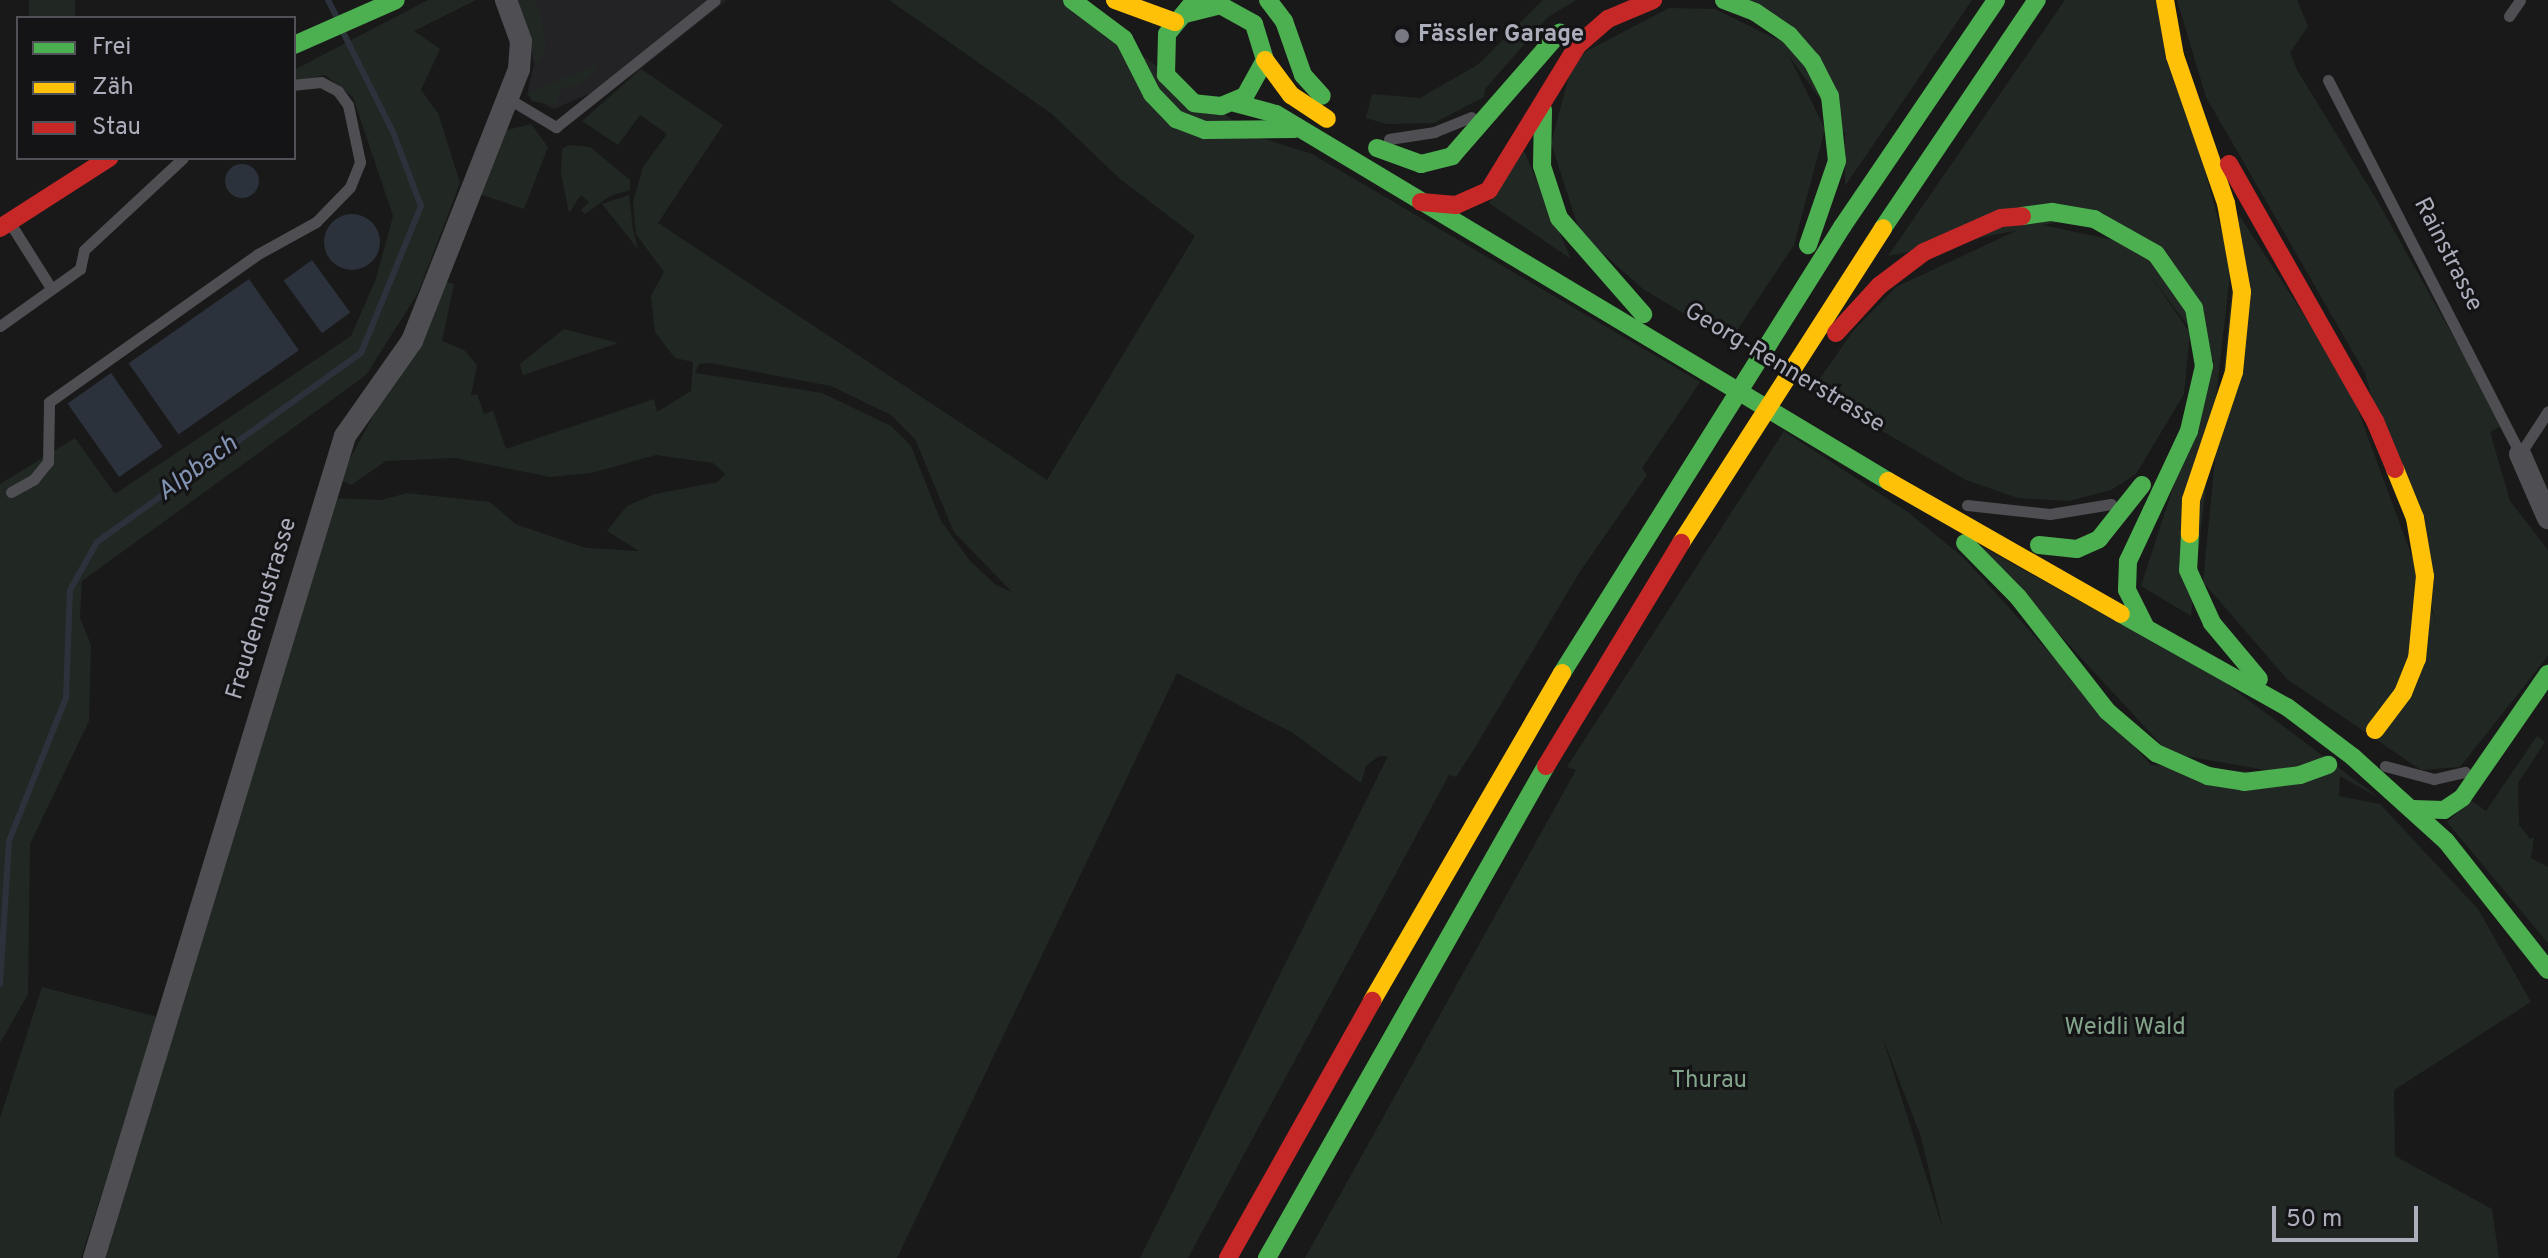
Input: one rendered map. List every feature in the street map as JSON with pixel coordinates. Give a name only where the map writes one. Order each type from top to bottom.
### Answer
[{"type":"main road","points":[[1072,0],[1124,39],[1152,94],[1176,119],[1205,130],[1288,130]]},
{"type":"main road","points":[[1095,0],[1129,24],[1163,61],[1172,87],[1194,103],[1235,103],[1254,86],[1265,60]]},
{"type":"main road","points":[[1115,0],[1185,12],[1208,5],[1232,4],[1254,24],[1265,60],[1291,95],[1485,215]]},
{"type":"main road","points":[[1268,0],[1284,21],[1303,75],[1357,136],[1421,164],[1452,156],[1505,101],[1537,56],[1576,17]]},
{"type":"main road","points":[[1421,202],[1436,206],[1465,202],[1484,194],[1503,174],[1562,64],[1598,26],[1653,0]]},
{"type":"main road","points":[[1724,0],[1774,23],[1805,52],[1830,96],[1837,138],[1832,185],[1819,221],[1731,398]]},
{"type":"main road","points":[[1228,1258],[1465,835],[1731,398],[1996,0]]},
{"type":"main road","points":[[1267,1258],[1486,866],[1732,459],[2037,0]]},
{"type":"main road","points":[[2165,0],[2175,56],[2235,238],[2243,311],[2234,372],[2191,500],[2186,554],[2197,598],[2259,679]]},
{"type":"main road","points":[[296,44],[388,2]]},
{"type":"main road","points":[[1163,61],[1185,12]]},
{"type":"main road","points":[[1547,91],[1539,137],[1548,193],[1566,230],[1643,314]]},
{"type":"main road","points":[[2190,94],[2375,421],[2415,518],[2425,576],[2417,659],[2403,693],[2375,730]]},
{"type":"main road","points":[[1491,245],[1469,218],[1465,202],[1473,166],[1505,101]]},
{"type":"main road","name":"Georg-Rennerstrasse","points":[[1235,103],[1265,108],[1288,130],[1421,202],[1491,245],[1850,435],[1967,505],[2080,564]]},
{"type":"main road","points":[[5,226],[106,160]]},
{"type":"main road","points":[[1732,459],[1766,434],[1824,348],[1879,286],[1955,235],[2025,213],[2067,214],[2108,224],[2165,262],[2188,296],[2200,330],[2203,381],[2189,431],[2128,561],[2127,590],[2145,626]]},
{"type":"main road","name":"Georg-Rennerstrasse","points":[[1519,236],[1643,314],[1672,341],[1840,452],[1914,497],[2287,707],[2353,757],[2413,809],[2510,915],[2546,966]]},
{"type":"main road","points":[[2039,545],[2060,549],[2089,545],[2115,525],[2177,426],[2195,408]]},
{"type":"main road","points":[[1914,497],[1997,574],[2107,711],[2156,753],[2208,776],[2244,782],[2300,775],[2328,765]]},
{"type":"main road","points":[[2105,577],[2163,612]]},
{"type":"main road","name":"Georg-Rennerstrasse","points":[[2195,632],[2259,679],[2287,707]]},
{"type":"main road","points":[[2413,809],[2444,810],[2456,804],[2548,674]]},
{"type":"street","name":"Freudenaustrasse","points":[[94,1258],[345,436],[412,341],[509,99],[521,41],[506,0]]},
{"type":"street","name":"Rainstrasse","points":[[2520,454],[2548,518]]},
{"type":"lane","points":[[509,99],[556,127],[715,0]]},
{"type":"lane","points":[[2509,16],[2520,0]]},
{"type":"lane","name":"Rainstrasse","points":[[2328,80],[2520,454]]},
{"type":"lane","points":[[11,492],[34,479],[48,462],[49,402],[258,254],[316,222],[350,187],[360,162],[348,105],[338,91],[321,82],[296,85]]},
{"type":"lane","points":[[1357,136],[1434,132],[1505,101]]},
{"type":"lane","points":[[0,326],[80,269],[84,250],[181,160]]},
{"type":"lane","points":[[5,226],[51,288]]},
{"type":"lane","points":[[2520,454],[2548,411]]},
{"type":"lane","points":[[1967,505],[2065,514],[2137,493]]},
{"type":"lane","points":[[2353,757],[2434,779],[2456,776],[2490,758]]},
{"type":"shaded area","points":[[518,0],[727,0],[633,75],[554,109],[527,95],[534,64]]},
{"type":"shaded area","points":[[242,164],[254,169],[259,181],[254,193],[242,198],[230,193],[225,181],[230,169]]},
{"type":"shaded area","points":[[352,214],[371,223],[380,242],[371,261],[352,270],[333,261],[324,242],[333,223]]},
{"type":"shaded area","points":[[312,260],[350,313],[322,333],[284,281]]},
{"type":"shaded area","points":[[249,279],[299,350],[178,435],[129,363]]},
{"type":"shaded area","points":[[111,373],[163,447],[119,477],[68,403]]},
{"type":"green space","points":[[29,0],[75,0],[75,16],[29,16]]},
{"type":"green space","points":[[428,0],[476,0],[414,31],[440,49],[421,90],[438,113],[460,183],[418,293],[366,375],[82,581],[80,618],[91,645],[89,721],[30,844],[28,994],[0,1043],[0,484],[75,438],[115,494],[351,336],[376,279],[393,216],[353,97],[325,75],[296,81],[296,69]]},
{"type":"green space","points":[[518,0],[533,0],[540,10],[546,48],[537,65]]},
{"type":"green space","points":[[889,0],[1064,0],[1255,136],[1312,154],[1700,382],[1642,468],[1647,475],[1579,573],[1456,777],[1449,775],[1188,1258],[1140,1258],[1388,756],[1379,756],[1366,766],[1361,783],[1293,733],[1177,673],[897,1258],[106,1258],[332,498],[381,500],[407,493],[490,502],[515,524],[586,548],[639,551],[607,531],[627,506],[655,494],[718,482],[725,474],[713,463],[656,455],[591,473],[550,477],[455,458],[386,461],[351,485],[339,479],[446,282],[454,284],[442,341],[464,350],[477,365],[471,396],[477,394],[484,414],[493,411],[506,449],[654,399],[657,412],[691,391],[693,362],[675,358],[655,332],[651,296],[664,272],[636,234],[633,202],[643,167],[667,134],[640,115],[618,145],[582,121],[641,69],[723,125],[658,223],[1047,480],[1195,236],[1120,179],[1052,114]],"holes":[[[710,363],[831,386],[891,415],[915,439],[954,532],[1012,592],[996,585],[970,561],[941,521],[911,446],[891,426],[822,393],[695,373],[699,364]]]},
{"type":"green space","points":[[1543,0],[1576,0],[1548,17],[1485,89],[1484,97],[1434,123],[1387,124],[1366,118],[1372,94],[1420,98],[1479,64]]},
{"type":"green space","points":[[1749,0],[1972,0],[1845,186],[1845,134]]},
{"type":"green space","points":[[2065,0],[2158,0],[2231,266],[2191,616],[2141,586],[2214,361],[2104,213],[1888,256]]},
{"type":"green space","points":[[2177,0],[2297,0],[2308,26],[2290,53],[2297,70],[2378,202],[2503,425],[2490,432],[2510,501],[2548,550],[2548,656],[2460,767],[2421,770],[2287,679],[2203,582],[2239,215],[2348,383],[2437,625],[2365,373],[2206,97]]},
{"type":"green space","points":[[1669,8],[1715,9],[1782,42],[1825,129],[1794,245],[1730,341],[1643,289],[1580,233],[1551,143],[1570,72],[1585,52]]},
{"type":"green space","points":[[594,66],[595,72],[579,85],[560,89],[557,106],[532,101],[528,93]]},
{"type":"green space","points":[[531,124],[548,147],[524,209],[479,194],[507,130]]},
{"type":"green space","points":[[569,145],[590,147],[630,180],[630,190],[610,196],[585,214],[581,210],[589,202],[581,195],[569,213],[561,173],[562,149]]},
{"type":"green space","points":[[1524,151],[1571,259],[1489,203]]},
{"type":"green space","points":[[629,195],[633,230],[638,249],[602,204]]},
{"type":"green space","points":[[2033,223],[2128,243],[2190,333],[2184,394],[2136,474],[2111,490],[2069,501],[2018,498],[1966,480],[1812,390],[1853,331],[1896,287]]},
{"type":"green space","points":[[564,329],[618,343],[523,375],[520,364]]},
{"type":"green space","name":"Weidli Wald","points":[[1784,431],[1909,513],[1964,558],[2151,765],[2288,774],[2169,753],[1974,542],[2227,684],[2379,798],[2340,776],[2339,796],[2380,804],[2478,909],[2531,1002],[2394,1090],[2395,1156],[2492,1209],[2499,1258],[1305,1258],[1576,770],[1567,767]],"holes":[[[1882,1036],[1920,1134],[1942,1224]]]},
{"type":"green space","points":[[2537,736],[2545,742],[2518,783],[2519,825],[2530,839],[2534,837],[2531,858],[2548,867],[2548,943],[2447,822],[2471,800],[2486,811]]},
{"type":"green space","points":[[42,987],[158,1017],[81,1258],[0,1258],[0,1118]]},
{"type":"waterway","name":"Alpbach","points":[[328,0],[337,18]]},
{"type":"waterway","name":"Alpbach","points":[[0,984],[9,841],[66,698],[70,590],[97,542],[361,353],[421,206],[393,132],[343,32]]},
{"type":"traffic: fast","points":[[296,44],[396,0]]},
{"type":"traffic: fast","points":[[1072,0],[1124,39],[1152,94],[1176,119],[1205,130],[1295,129]]},
{"type":"traffic: fast","points":[[1185,14],[1220,5],[1254,24],[1265,60],[1245,96],[1221,106],[1194,103],[1166,75],[1167,34],[1195,0]]},
{"type":"traffic: fast","points":[[1268,0],[1284,21],[1303,75],[1322,96]]},
{"type":"traffic: fast","points":[[1724,0],[1755,12],[1789,35],[1812,61],[1830,96],[1837,161],[1808,245]]},
{"type":"traffic: fast","points":[[1562,673],[1842,227],[1996,0]]},
{"type":"traffic: fast","points":[[1883,228],[2037,0]]},
{"type":"traffic: fast","points":[[1377,148],[1421,164],[1452,156],[1560,32]]},
{"type":"traffic: fast","points":[[1235,103],[1276,114],[1888,481]]},
{"type":"traffic: fast","points":[[1543,110],[1542,166],[1559,218],[1643,314]]},
{"type":"traffic: fast","points":[[2022,216],[2052,212],[2094,219],[2156,254],[2194,308],[2204,366],[2189,431],[2128,561],[2127,590],[2145,626]]},
{"type":"traffic: fast","points":[[2039,545],[2077,549],[2099,539],[2142,485]]},
{"type":"traffic: fast","points":[[2190,534],[2188,570],[2212,623],[2259,679]]},
{"type":"traffic: fast","points":[[1965,543],[2018,597],[2107,711],[2156,753],[2208,776],[2244,782],[2300,775],[2328,765]]},
{"type":"traffic: fast","points":[[2121,614],[2287,707],[2353,757],[2446,841],[2548,970]]},
{"type":"traffic: fast","points":[[2413,809],[2444,810],[2462,798],[2548,674]]},
{"type":"traffic: fast","points":[[1267,1258],[1546,766]]},
{"type":"traffic: slow","points":[[1115,0],[1175,22]]},
{"type":"traffic: slow","points":[[2165,0],[2175,56],[2226,203],[2242,292],[2234,372],[2191,500],[2190,534]]},
{"type":"traffic: slow","points":[[1265,60],[1291,95],[1327,119]]},
{"type":"traffic: slow","points":[[1681,543],[1883,228]]},
{"type":"traffic: slow","points":[[2375,730],[2403,693],[2417,659],[2425,576],[2415,518],[2395,469]]},
{"type":"traffic: slow","points":[[1888,481],[2121,614]]},
{"type":"traffic: slow","points":[[1372,1001],[1562,673]]},
{"type":"traffic: jam","points":[[1421,202],[1456,205],[1489,190],[1578,45],[1608,19],[1653,0]]},
{"type":"traffic: jam","points":[[0,228],[106,160]]},
{"type":"traffic: jam","points":[[2229,164],[2375,421],[2395,469]]},
{"type":"traffic: jam","points":[[1836,333],[1879,286],[1924,252],[2001,218],[2022,216]]},
{"type":"traffic: jam","points":[[1546,766],[1681,543]]},
{"type":"traffic: jam","points":[[1228,1258],[1372,1001]]},
{"type":"place","name":"Fässler Garage","points":[[1402,36]]},
{"type":"park label","name":"Thurau","points":[[1709,1082]]}]
